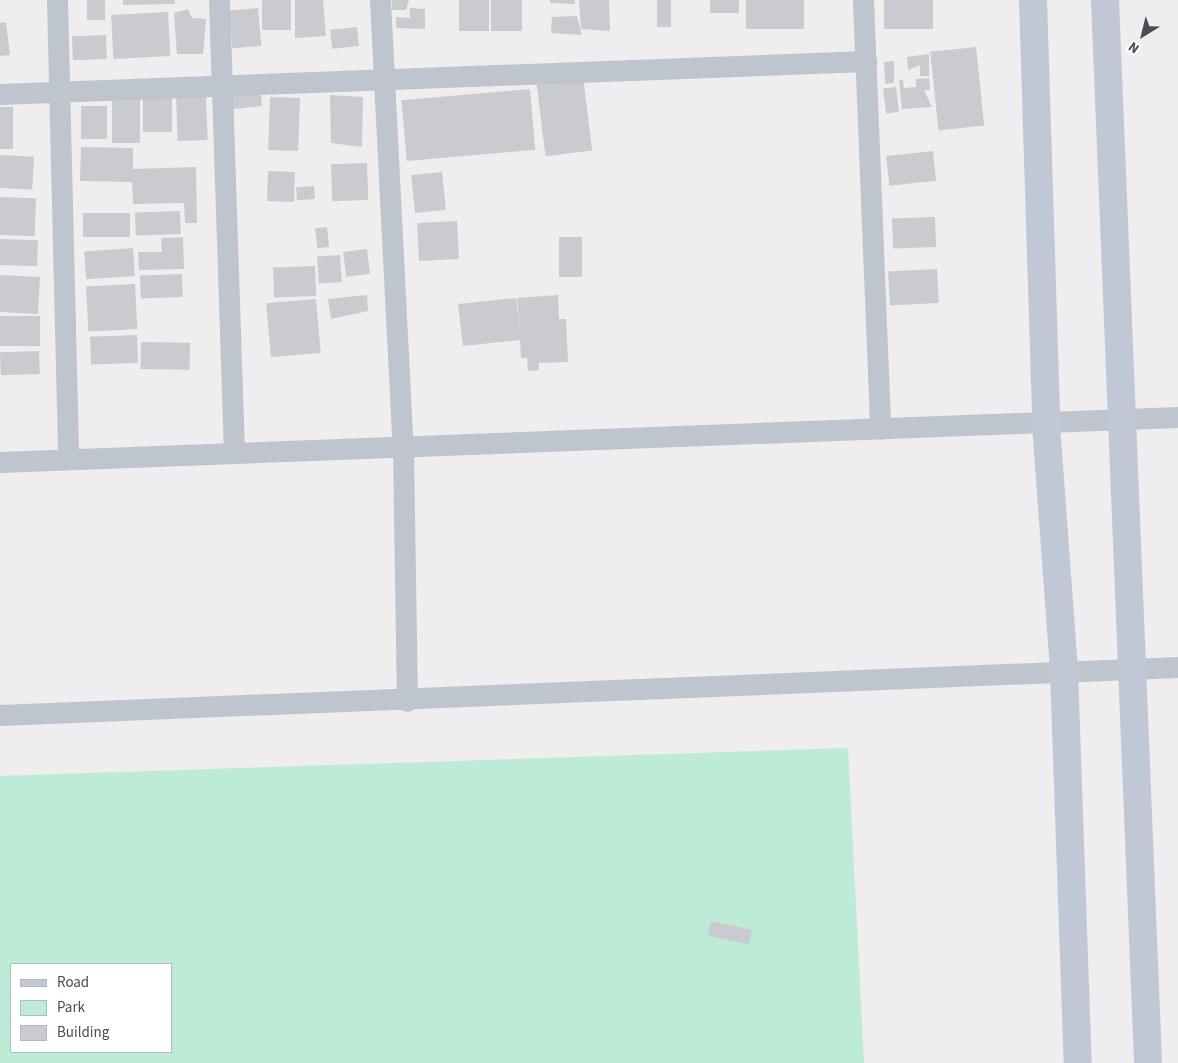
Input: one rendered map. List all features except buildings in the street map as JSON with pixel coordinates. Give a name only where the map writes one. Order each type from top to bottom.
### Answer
[{"type":"main road","points":[[1033,0],[1046,426],[1064,671],[1078,1063]]},
{"type":"main road","points":[[1105,0],[1120,421],[1133,668],[1148,1063]]},
{"type":"street","points":[[57,0],[68,458]]},
{"type":"street","points":[[219,0],[234,453]]},
{"type":"street","points":[[380,0],[382,79],[403,449],[407,701]]},
{"type":"street","points":[[863,0],[880,429]]},
{"type":"street","points":[[0,94],[59,89],[866,61]]},
{"type":"street","points":[[0,462],[68,458],[403,449],[880,429],[1046,426],[1178,417]]},
{"type":"street","points":[[0,715],[407,701],[1178,667]]},
{"type":"green space","points":[[848,748],[864,1063],[0,1063],[0,776]]}]
